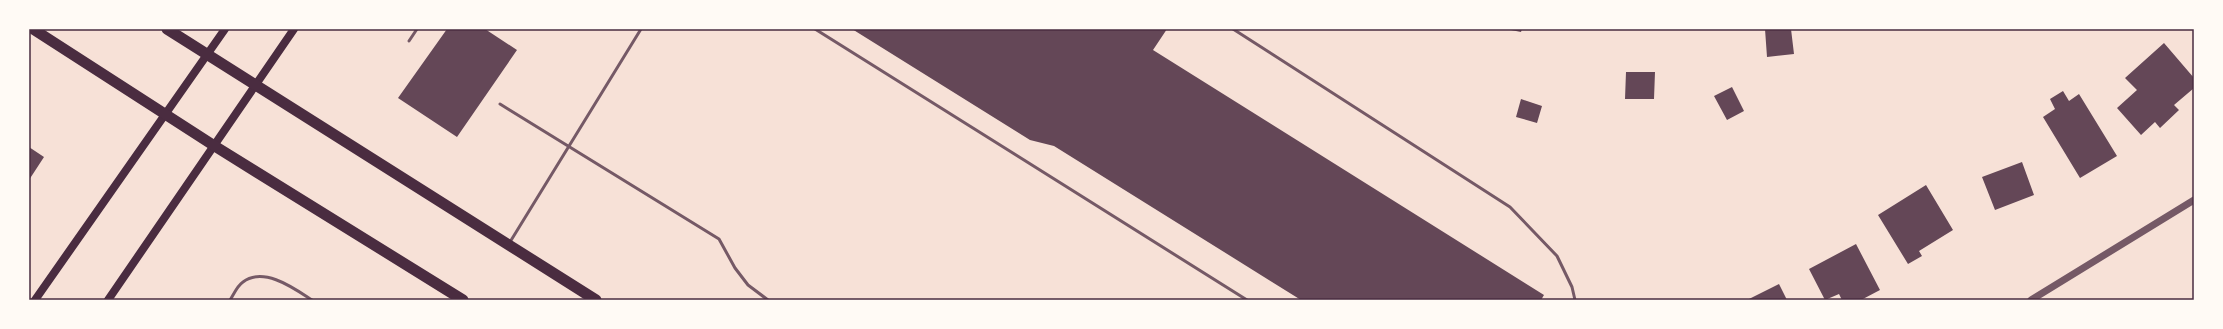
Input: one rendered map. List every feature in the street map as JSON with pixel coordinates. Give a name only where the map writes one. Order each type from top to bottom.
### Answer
[{"type":"highway","points":[[33,29],[165,115],[463,300]]},
{"type":"highway","points":[[167,29],[596,300]]},
{"type":"main road","points":[[35,300],[226,29]]},
{"type":"main road","points":[[108,300],[254,84],[294,29]]},
{"type":"street","points":[[2031,300],[2194,200]]},
{"type":"lane","points":[[409,41],[417,29]]},
{"type":"lane","points":[[508,245],[641,29]]},
{"type":"lane","points":[[815,29],[1247,300]]},
{"type":"lane","points":[[1233,29],[1510,207],[1557,256],[1572,287],[1575,300]]},
{"type":"lane","points":[[500,104],[720,239],[736,268],[748,285],[768,300]]},
{"type":"lane","points":[[230,300],[241,283],[253,276],[260,276],[284,284],[312,300]]},
{"type":"building","points":[[447,29],[485,29],[517,50],[457,137],[398,98]]},
{"type":"building","points":[[852,29],[1167,29],[1153,50],[1544,295],[1541,300],[1301,300],[1054,146],[1030,140]]},
{"type":"building","points":[[1506,29],[1522,29],[1521,32]]},
{"type":"building","points":[[1765,29],[1791,29],[1794,54],[1767,57]]},
{"type":"building","points":[[2164,43],[2194,78],[2194,88],[2174,105],[2179,110],[2160,128],[2155,122],[2141,135],[2117,108],[2137,90],[2125,78]]},
{"type":"building","points":[[1626,72],[1655,72],[1654,99],[1625,99]]},
{"type":"building","points":[[1732,87],[1744,111],[1727,120],[1714,96]]},
{"type":"building","points":[[2063,91],[2069,101],[2079,94],[2117,156],[2080,178],[2043,117],[2055,109],[2050,99]]},
{"type":"building","points":[[1521,99],[1542,106],[1537,123],[1516,117]]},
{"type":"building","points":[[29,147],[44,157],[29,180]]},
{"type":"building","points":[[2022,162],[2034,195],[1995,210],[1982,177]]},
{"type":"building","points":[[1926,185],[1953,230],[1919,251],[1922,256],[1908,264],[1878,215]]},
{"type":"building","points":[[1856,244],[1880,290],[1861,300],[1842,300],[1839,294],[1825,300],[1809,269]]},
{"type":"building","points":[[1779,284],[1787,300],[1747,300]]}]
